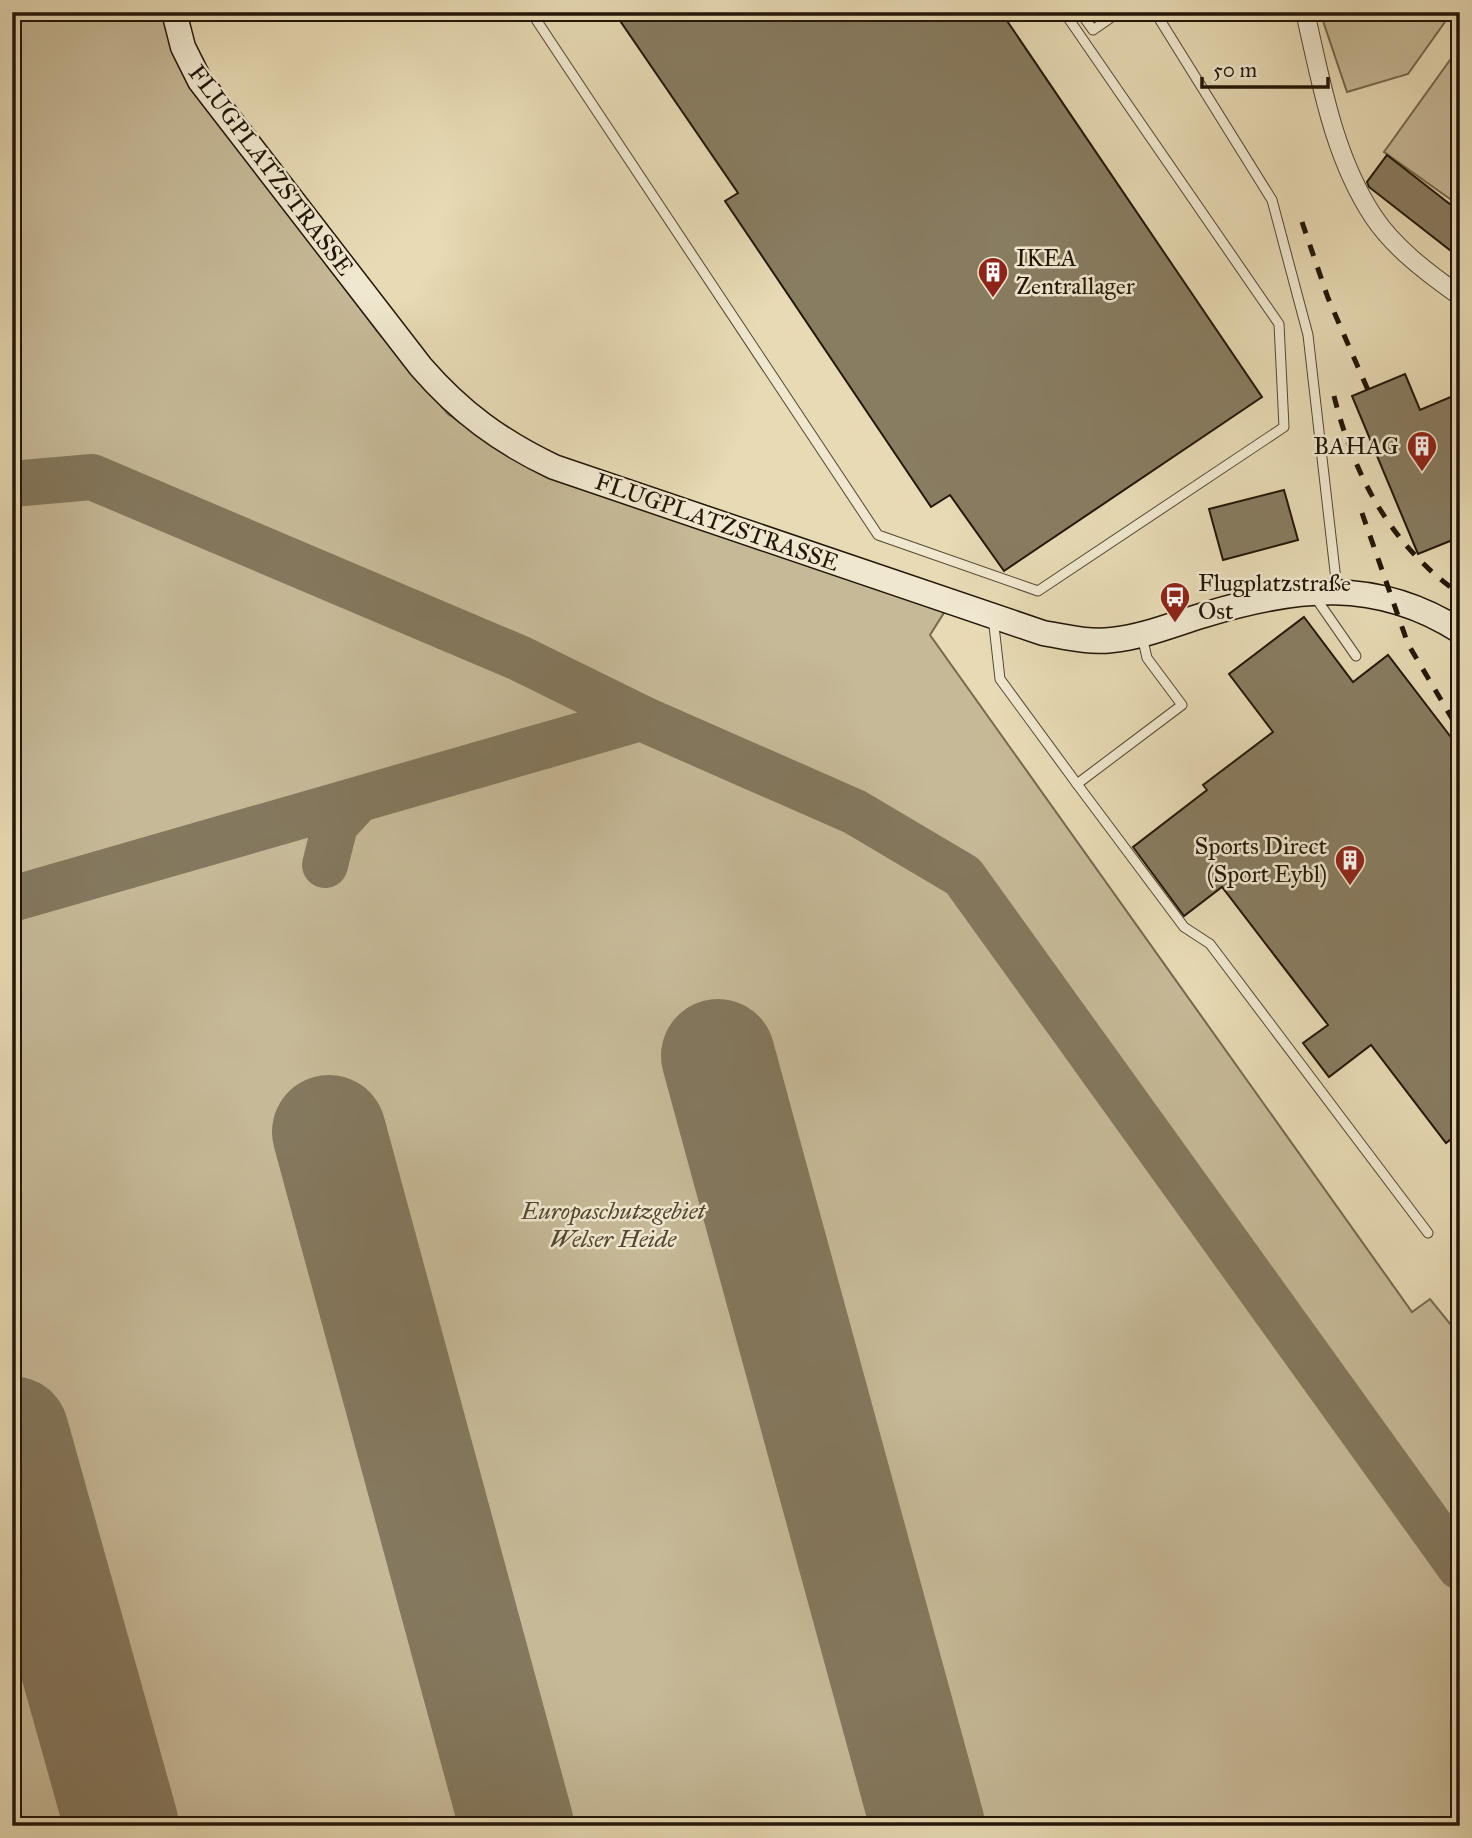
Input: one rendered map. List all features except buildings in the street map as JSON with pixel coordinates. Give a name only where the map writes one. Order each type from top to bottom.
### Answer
[{"type":"street","name":"FLUGPLATZSTRASSE","points":[[174,12],[183,47],[213,97],[421,367],[447,397],[478,424],[513,447],[554,467],[1043,633],[1082,640],[1111,640],[1142,634],[1244,604],[1312,592],[1337,591],[1402,601],[1460,631]]},
{"type":"street","points":[[1305,12],[1335,132],[1348,170],[1374,218],[1423,269],[1460,296]]},
{"type":"lane","points":[[531,12],[878,536],[1038,591],[1284,427],[1279,324],[1064,12]]},
{"type":"lane","points":[[1080,12],[1093,30],[1119,12]]},
{"type":"lane","points":[[1155,12],[1272,200],[1308,335],[1337,591]]},
{"type":"lane","points":[[1312,592],[1356,656]]},
{"type":"lane","points":[[993,617],[1000,679],[1184,927],[1210,944],[1428,1233]]},
{"type":"lane","points":[[1077,784],[1182,705],[1147,658],[1142,634]]},
{"type":"green space","name":"Europaschutzgebiet Welser Heide","points":[[12,12],[163,12],[212,113],[378,332],[448,414],[518,462],[947,608],[930,635],[1412,1312],[1430,1299],[1460,1336],[1460,1826],[12,1826]]},
{"type":"green space","points":[[1320,12],[1452,12],[1408,74],[1347,92]]},
{"type":"green space","points":[[1460,46],[1460,206],[1384,152]]},
{"type":"taxiway","points":[[12,484],[92,477],[519,658],[641,718]]},
{"type":"taxiway","points":[[12,899],[641,718],[855,812],[963,876],[1460,1567]]},
{"type":"taxiway","points":[[325,865],[335,825],[356,802]]},
{"type":"runway","points":[[718,1056],[928,1826]]},
{"type":"runway","points":[[329,1132],[517,1826]]},
{"type":"runway","points":[[12,1433],[122,1826]]},
{"type":"railway","points":[[1302,222],[1328,298],[1368,390]]},
{"type":"railway","points":[[1334,396],[1352,454],[1379,507],[1414,554],[1460,594]]},
{"type":"railway","points":[[1362,513],[1408,644],[1460,732]]},
{"type":"place","name":"IKEA Zentrallager","points":[[993,299]]},
{"type":"place","name":"BAHAG","points":[[1422,473]]},
{"type":"place","name":"Flugplatzstraße Ost","points":[[1175,624]]},
{"type":"place","name":"Sports Direct (Sport Eybl)","points":[[1350,887]]}]
